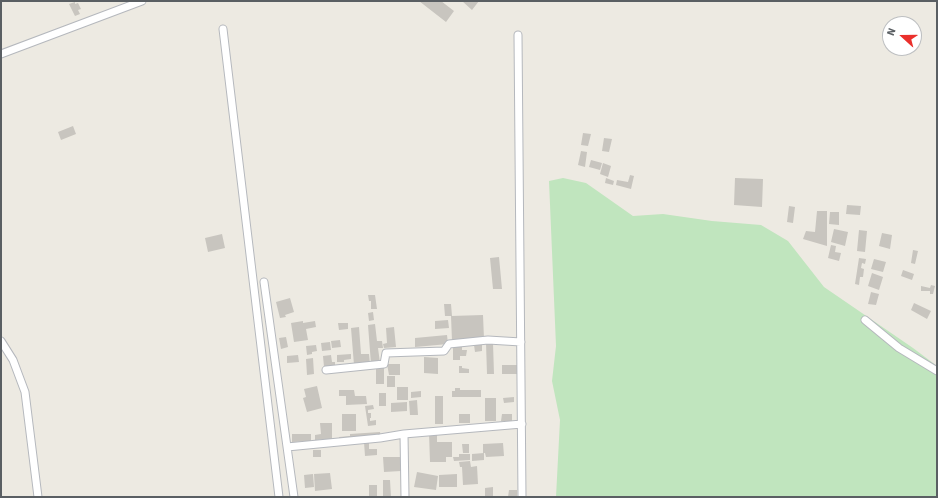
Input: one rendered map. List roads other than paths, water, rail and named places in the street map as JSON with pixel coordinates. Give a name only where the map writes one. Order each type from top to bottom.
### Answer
[{"type":"street","points":[[1,54],[142,1]]},
{"type":"street","points":[[223,29],[279,497]]},
{"type":"street","points":[[518,35],[522,497]]},
{"type":"street","points":[[264,282],[294,497]]},
{"type":"street","points":[[865,320],[899,348],[937,370]]},
{"type":"street","points":[[326,370],[384,364],[386,353],[444,351],[449,344],[488,340],[521,342]]},
{"type":"street","points":[[1,341],[13,360],[25,392],[38,497]]},
{"type":"street","points":[[287,447],[374,439],[404,434],[522,424]]},
{"type":"street","points":[[404,434],[406,497]]}]
